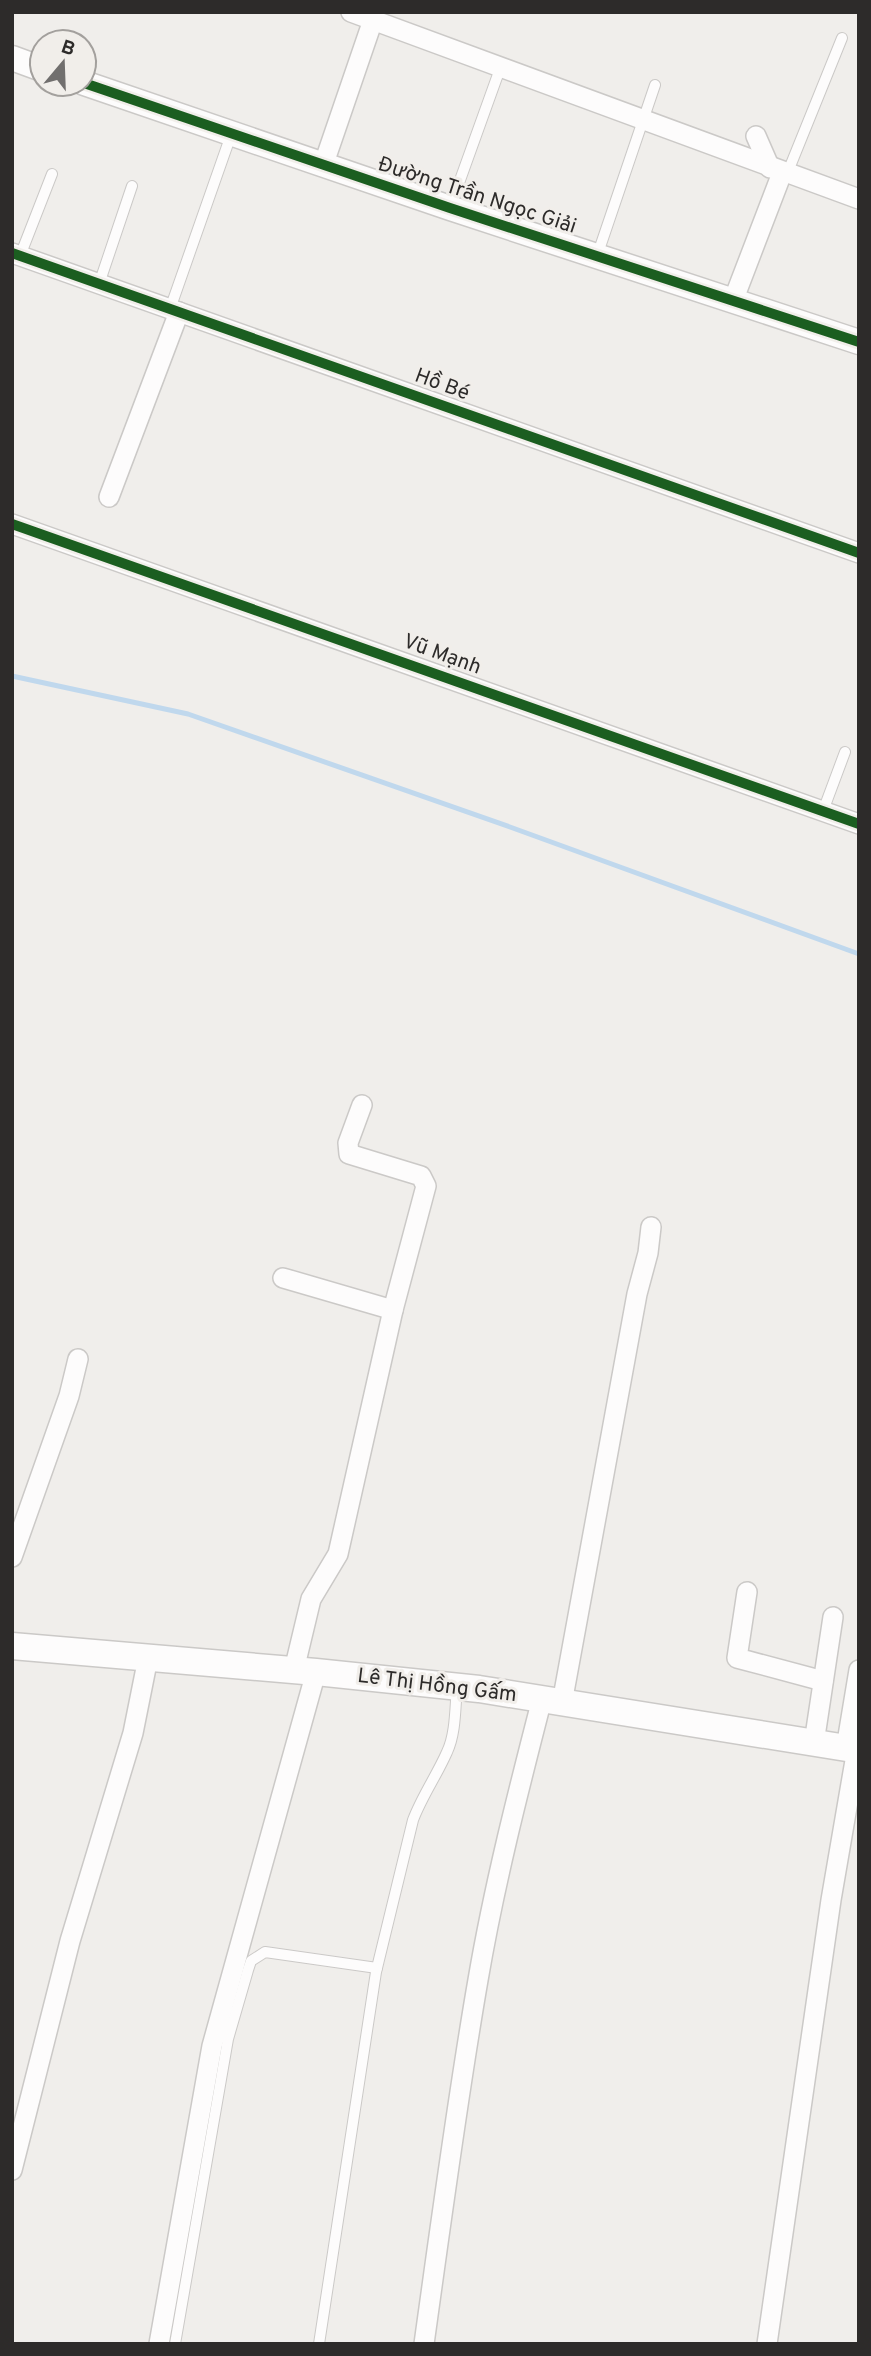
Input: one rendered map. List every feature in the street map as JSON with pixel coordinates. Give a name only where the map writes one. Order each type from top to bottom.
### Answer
[{"type":"main road","name":"Lê Thị Hồng Gấm","points":[[12,1646],[457,1686],[854,1749]]},
{"type":"street","points":[[351,12],[859,199]]},
{"type":"street","points":[[323,166],[373,20]]},
{"type":"street","name":"Đường Trần Ngọc Giải","points":[[98,88],[323,166],[859,342]]},
{"type":"street","points":[[756,136],[780,172]]},
{"type":"street","points":[[733,301],[780,172]]},
{"type":"street","name":"Hồ Bé","points":[[16,255],[859,553]]},
{"type":"street","points":[[109,497],[174,311]]},
{"type":"street","name":"Vũ Mạnh","points":[[12,524],[859,824]]},
{"type":"street","points":[[159,2344],[215,2034],[305,1671],[315,1590],[338,1554],[393,1310],[421,1206],[425,1180],[421,1176],[349,1154],[348,1143],[362,1105]]},
{"type":"street","points":[[424,2344],[453,2123],[478,1978],[500,1871],[552,1701],[634,1308],[648,1253],[651,1227]]},
{"type":"street","points":[[282,1278],[393,1310]]},
{"type":"street","points":[[12,1557],[69,1396],[78,1359]]},
{"type":"street","points":[[747,1592],[737,1658],[823,1681]]},
{"type":"street","points":[[814,1743],[833,1617]]},
{"type":"street","points":[[12,2170],[70,1941],[133,1733],[148,1658]]},
{"type":"street","points":[[767,2344],[854,1749],[859,1670]]},
{"type":"lane","points":[[780,172],[842,38]]},
{"type":"lane","points":[[450,208],[501,66]]},
{"type":"lane","points":[[597,256],[655,85]]},
{"type":"lane","points":[[174,311],[231,134]]},
{"type":"lane","points":[[16,255],[52,174]]},
{"type":"lane","points":[[99,284],[132,186]]},
{"type":"lane","points":[[824,811],[845,752]]},
{"type":"lane","points":[[320,2344],[377,1968],[413,1820],[422,1796],[448,1751],[457,1686]]},
{"type":"lane","points":[[175,2344],[228,2039],[251,1961],[265,1952],[377,1968]]},
{"type":"waterway","points":[[12,676],[188,714],[859,954]]},
{"type":"cycle path","points":[[98,88],[450,208],[859,342]]},
{"type":"cycle path","points":[[12,253],[859,553]]},
{"type":"cycle path","points":[[12,524],[859,824]]}]
